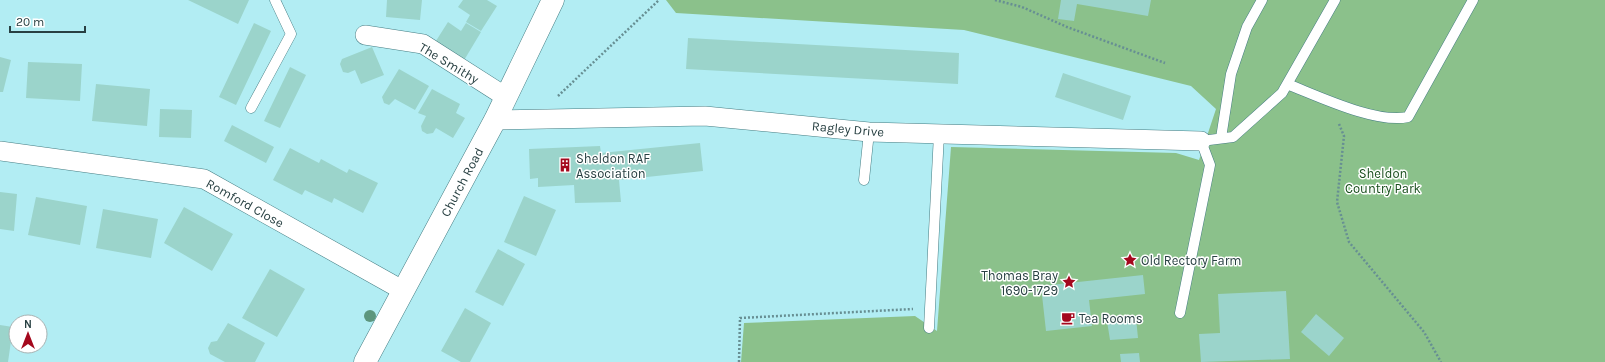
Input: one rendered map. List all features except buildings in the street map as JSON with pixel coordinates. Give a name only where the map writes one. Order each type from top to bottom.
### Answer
[{"type":"street","name":"Church Road","points":[[365,362],[495,120],[553,0]]},
{"type":"street","name":"The Smithy","points":[[365,34],[423,44],[506,97]]},
{"type":"street","name":"Ragley Drive","points":[[495,120],[705,116],[869,132],[1201,140]]},
{"type":"street","name":"Romford Close","points":[[0,151],[204,179],[404,291]]},
{"type":"lane","points":[[251,108],[291,34],[275,0]]},
{"type":"lane","points":[[1221,138],[1231,74],[1247,27],[1262,0]]},
{"type":"lane","points":[[1180,314],[1210,165],[1201,140],[1233,137],[1282,93],[1335,0]]},
{"type":"lane","points":[[1287,84],[1350,109],[1398,119],[1408,117],[1473,0]]},
{"type":"lane","points":[[864,180],[869,132]]},
{"type":"lane","points":[[929,328],[939,134]]},
{"type":"path","points":[[534,119],[659,0]]},
{"type":"path","points":[[995,0],[1022,8],[1067,27],[1165,63]]},
{"type":"path","points":[[1338,123],[1342,128],[1344,136],[1337,202],[1348,242],[1424,332],[1441,362]]},
{"type":"path","points":[[739,362],[740,318],[929,308]]},
{"type":"green space","name":"Sheldon Country Park","points":[[666,0],[1605,0],[1605,362],[741,362],[744,323],[915,316],[937,331],[951,147],[1176,153],[1199,160],[1216,109],[1191,86],[964,30],[676,13]]},
{"type":"place","name":"Sheldon RAF Association","points":[[565,165]]},
{"type":"place","name":"Old Rectory Farm","points":[[1130,260]]},
{"type":"place","name":"Thomas Bray 1690-1729","points":[[1069,282]]},
{"type":"place","name":"Tea Rooms","points":[[1068,318]]}]
